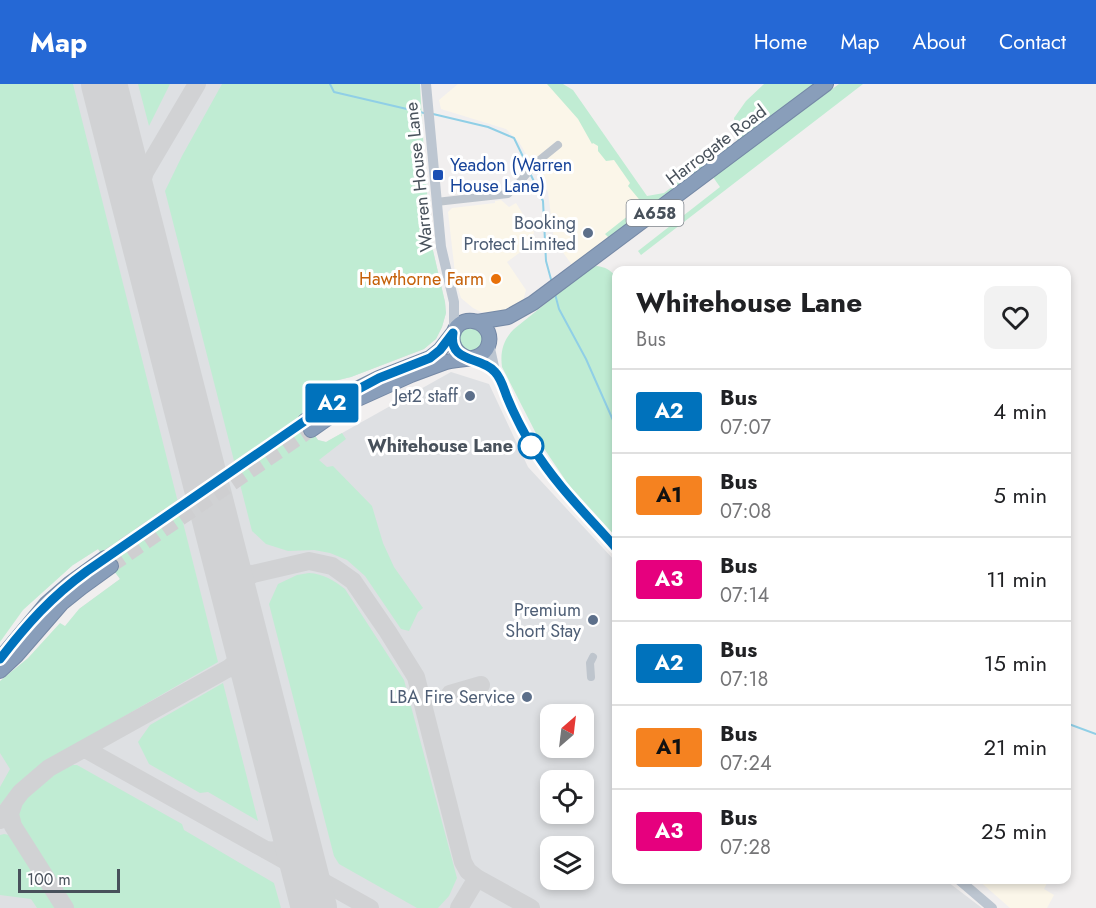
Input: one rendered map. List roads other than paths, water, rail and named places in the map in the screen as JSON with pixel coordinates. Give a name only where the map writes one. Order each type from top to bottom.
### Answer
[{"type":"highway","name":"Harrogate Road","points":[[476,321],[508,317],[533,303],[826,84]]},
{"type":"highway","name":"Harrogate Road","points":[[489,342],[508,317]]},
{"type":"highway","points":[[308,426],[347,394],[446,362],[481,356],[486,351],[489,342],[487,330],[476,321],[464,322],[430,358],[381,383]]},
{"type":"highway","points":[[454,332],[453,346],[461,356],[469,358]]},
{"type":"highway","points":[[0,659],[47,603],[69,584],[108,562],[62,603],[0,671]]},
{"type":"street","name":"Warren House Lane","points":[[426,84],[441,247],[454,302],[454,332]]},
{"type":"street","points":[[436,202],[508,194],[537,162],[558,146]]},
{"type":"street","points":[[454,302],[476,321]]},
{"type":"street","points":[[489,342],[495,371],[525,435],[562,488],[612,544]]},
{"type":"street","points":[[469,358],[495,371]]},
{"type":"street","points":[[591,677],[590,663],[593,657]]},
{"type":"street","points":[[964,884],[992,908]]},
{"type":"waterway","points":[[330,84],[334,92],[424,113]]},
{"type":"waterway","points":[[433,114],[488,127],[514,138],[528,167]]},
{"type":"waterway","points":[[530,173],[543,201],[546,261],[552,283]]},
{"type":"waterway","points":[[555,294],[559,309],[586,359],[612,418]]},
{"type":"waterway","points":[[1071,725],[1096,734]]},
{"type":"tunnel","points":[[105,558],[305,421]]},
{"type":"tunnel","points":[[111,566],[311,430]]},
{"type":"place","name":"Yeadon (Warren House Lane)","points":[[438,175]]},
{"type":"place","name":"Booking Protect Limited","points":[[588,233]]},
{"type":"place","name":"Hawthorne Farm","points":[[496,279]]},
{"type":"place","name":"Jet2 staff","points":[[470,396]]},
{"type":"place","name":"Whitehouse Lane","points":[[531,446]]},
{"type":"place","name":"Premium Short Stay","points":[[593,620]]},
{"type":"place","name":"LBA Fire Service","points":[[527,697]]}]
